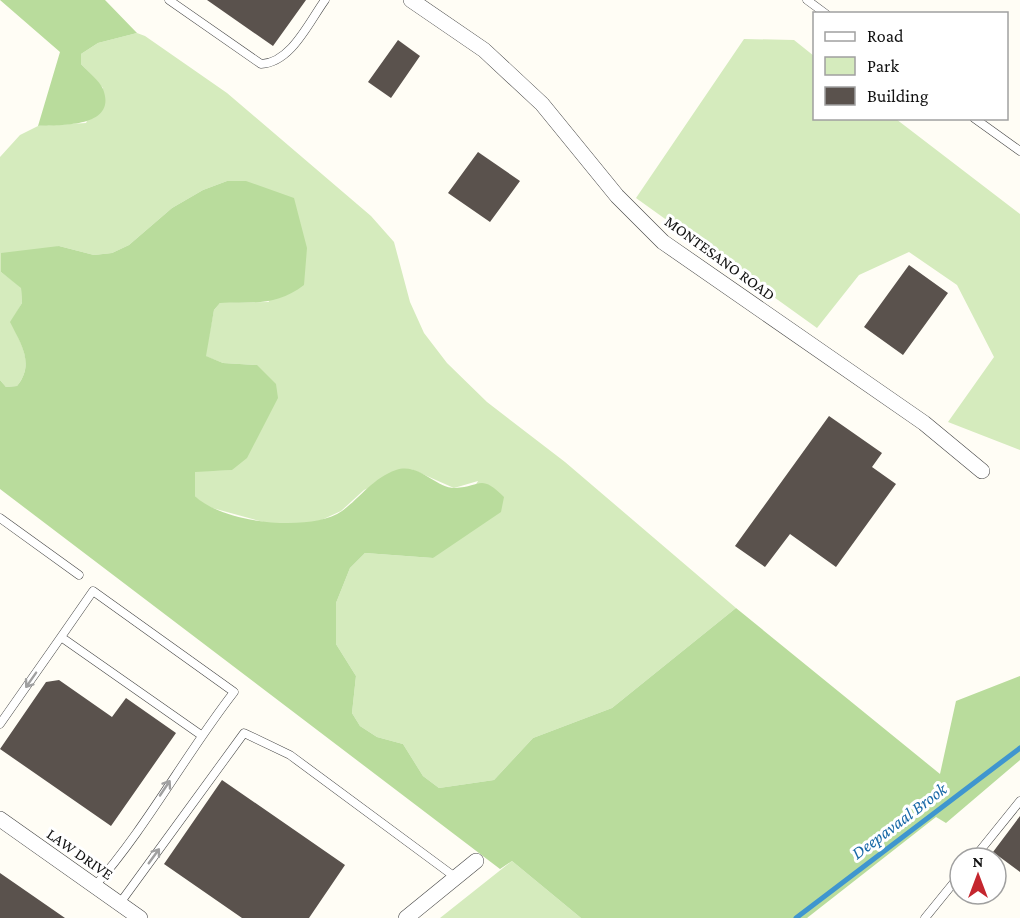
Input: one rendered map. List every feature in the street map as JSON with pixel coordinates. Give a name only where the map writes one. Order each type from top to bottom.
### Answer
[{"type":"street","name":"MONTESANO ROAD","points":[[411,0],[484,50],[542,104],[617,196],[663,242],[924,423],[982,471]]},
{"type":"street","name":"LAW DRIVE","points":[[0,819],[140,918]]},
{"type":"street","points":[[406,918],[476,861]]},
{"type":"lane","points":[[169,0],[261,64],[273,64],[286,54],[326,0]]},
{"type":"lane","points":[[807,0],[823,12]]},
{"type":"lane","points":[[977,120],[1020,151]]},
{"type":"lane","points":[[0,518],[80,574]]},
{"type":"lane","points":[[0,724],[93,591],[234,692],[201,735],[116,861],[94,887]]},
{"type":"lane","points":[[61,637],[201,735]]},
{"type":"lane","points":[[120,903],[244,733],[290,755],[456,877]]},
{"type":"lane","points":[[984,846],[1020,801]]},
{"type":"lane","points":[[925,918],[948,890]]},
{"type":"green space","points":[[0,0],[105,0],[137,33],[98,43],[81,54],[81,64],[103,89],[105,102],[102,111],[95,118],[72,124],[38,126],[60,52]]},
{"type":"green space","points":[[137,33],[145,36],[227,93],[371,216],[394,242],[410,302],[424,333],[447,363],[487,402],[565,462],[736,608],[612,708],[533,738],[494,780],[439,788],[423,776],[403,744],[377,737],[360,726],[352,713],[356,676],[336,644],[336,603],[350,568],[365,553],[433,558],[478,481],[454,488],[411,469],[364,490],[341,511],[315,523],[267,523],[205,506],[195,496],[195,471],[232,470],[257,365],[223,363],[205,356],[214,310],[220,303],[269,302],[227,181],[203,190],[172,208],[129,245],[112,253],[94,255],[59,246],[1,272],[21,287],[22,303],[11,322],[25,354],[26,362],[22,378],[17,386],[6,387],[0,380],[0,157],[20,135],[38,126],[86,123],[103,88],[81,64],[81,54],[98,43]]},
{"type":"green space","points":[[744,39],[794,40],[813,55],[813,120],[897,120],[1020,214],[1020,450],[948,422],[994,357],[957,285],[909,252],[859,275],[817,328],[636,198]]},
{"type":"green space","points":[[227,181],[246,181],[294,198],[307,248],[304,285],[274,300],[220,303],[214,310],[206,356],[223,363],[257,365],[276,384],[278,398],[247,458],[232,470],[195,472],[195,496],[225,513],[245,518],[267,522],[309,522],[328,518],[342,511],[380,478],[404,468],[420,472],[448,487],[485,483],[504,497],[501,512],[433,558],[365,553],[350,568],[336,603],[336,644],[356,676],[352,713],[360,726],[377,737],[403,744],[423,776],[439,788],[494,780],[533,738],[612,708],[736,608],[940,774],[956,701],[1020,676],[1020,760],[946,823],[936,817],[807,918],[581,918],[512,861],[500,869],[0,489],[0,380],[6,387],[17,386],[25,370],[26,362],[22,346],[10,322],[22,303],[21,288],[1,272],[1,253],[59,246],[94,255],[112,253],[129,245],[172,208],[203,190]]},
{"type":"green space","points":[[512,861],[581,918],[440,918]]},
{"type":"building","points":[[207,0],[306,0],[273,46]]},
{"type":"building","points":[[398,40],[420,56],[391,98],[368,82]]},
{"type":"building","points":[[478,152],[520,181],[490,222],[448,193]]},
{"type":"building","points":[[909,265],[948,293],[903,355],[864,327]]},
{"type":"building","points":[[829,416],[882,453],[872,467],[896,484],[836,567],[790,534],[765,567],[735,546]]},
{"type":"building","points":[[59,680],[112,717],[126,698],[176,733],[111,826],[0,749],[46,682]]},
{"type":"building","points":[[222,780],[345,865],[309,918],[242,918],[164,864]]},
{"type":"building","points":[[1020,816],[1020,872],[1008,863],[1008,846],[998,846]]},
{"type":"building","points":[[0,873],[65,918],[0,918]]},
{"type":"waterway","name":"Deepavaal Brook","points":[[796,918],[1020,748]]}]
